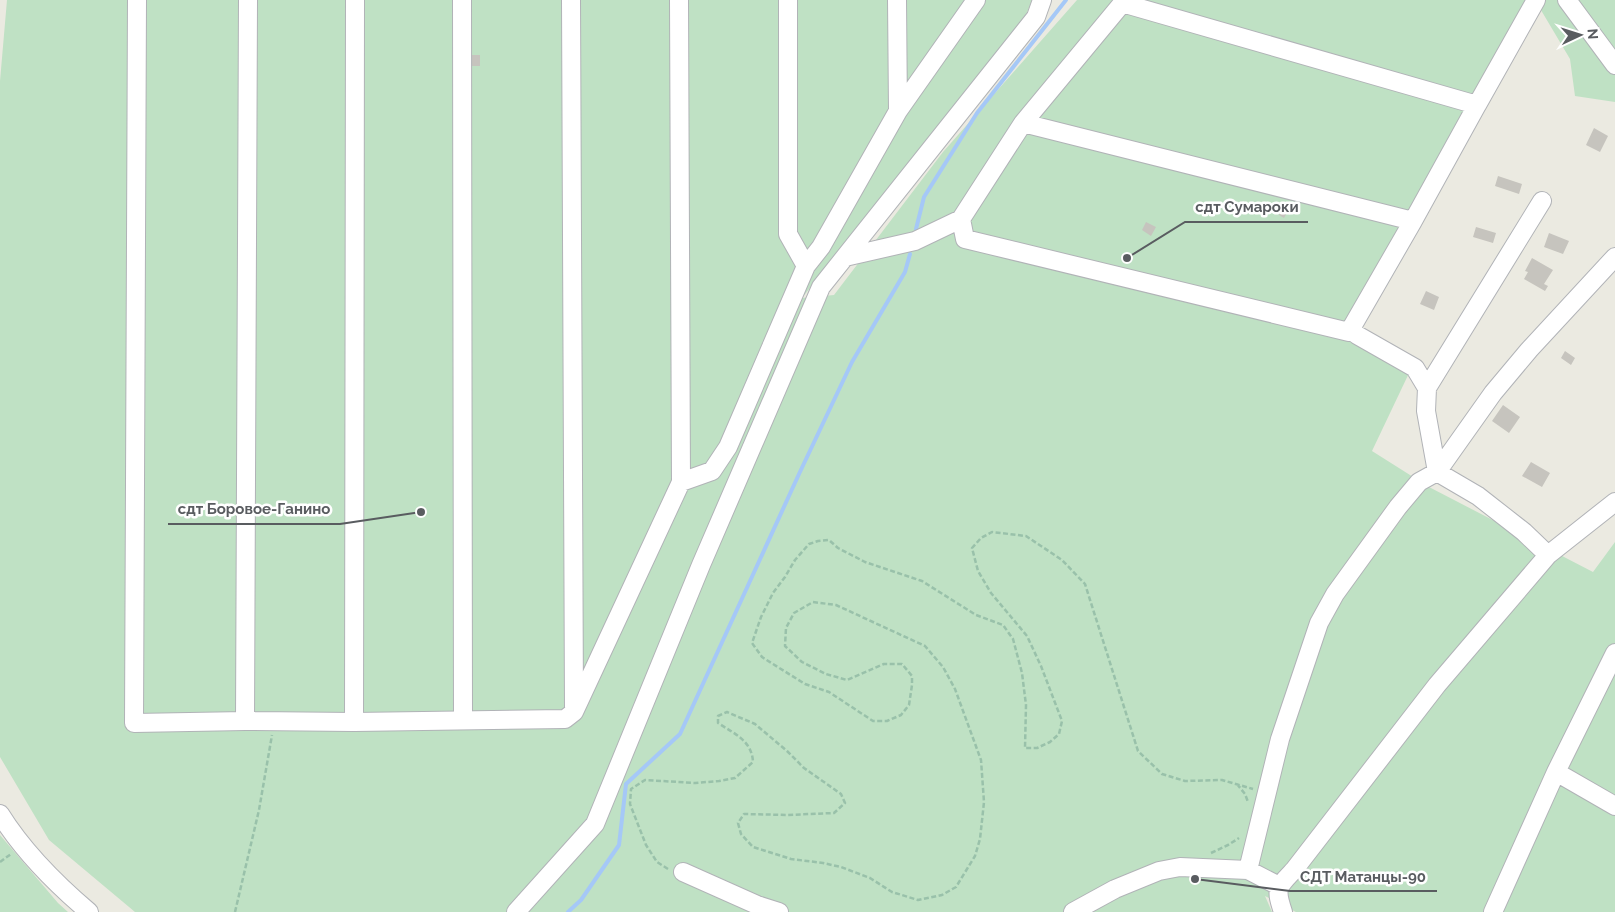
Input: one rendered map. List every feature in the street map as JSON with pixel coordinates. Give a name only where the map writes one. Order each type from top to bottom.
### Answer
[{"type":"street","points":[[136,0],[134,723],[565,720],[574,712],[681,482],[679,0]]},
{"type":"street","points":[[245,721],[248,0]]},
{"type":"street","points":[[354,722],[355,0]]},
{"type":"street","points":[[462,0],[462,720]]},
{"type":"street","points":[[571,0],[574,712]]},
{"type":"street","points":[[788,0],[788,234],[806,266]]},
{"type":"street","points":[[897,0],[898,111]]},
{"type":"street","points":[[681,482],[712,471],[728,447],[806,266],[820,247],[898,111],[976,0]]},
{"type":"street","points":[[516,912],[595,824],[701,565],[821,287],[1036,17],[1042,0]]},
{"type":"street","points":[[961,219],[965,239],[1350,332],[1536,0]]},
{"type":"street","points":[[1567,0],[1615,65]]},
{"type":"street","points":[[844,257],[914,241],[961,219],[1024,123],[1124,2],[1477,105]]},
{"type":"street","points":[[1024,123],[1413,221]]},
{"type":"street","points":[[1542,201],[1427,388],[1426,411],[1437,472],[1478,496],[1524,532],[1548,554]]},
{"type":"street","points":[[1248,870],[1280,739],[1296,688],[1319,624],[1335,594],[1398,507],[1419,482],[1437,472],[1499,386],[1615,257]]},
{"type":"street","points":[[1357,335],[1414,368],[1427,388]]},
{"type":"street","points":[[1283,912],[1278,896],[1279,886],[1294,870],[1437,686],[1548,554],[1615,502]]},
{"type":"street","points":[[1493,912],[1556,772],[1615,653]]},
{"type":"street","points":[[1556,772],[1615,806]]},
{"type":"street","points":[[0,814],[28,852],[89,912]]},
{"type":"street","points":[[1073,912],[1116,889],[1159,871],[1190,866],[1248,870],[1279,886]]},
{"type":"street","points":[[683,872],[757,905],[778,912]]},
{"type":"path","points":[[683,872],[674,872],[657,862],[646,845],[630,804],[631,790],[645,780],[695,783],[719,782],[735,778],[753,762],[752,752],[742,738],[718,723],[718,716],[727,712],[755,724],[804,768],[840,794],[845,803],[834,813],[744,814],[738,823],[741,834],[753,847],[791,858],[841,867],[870,878],[892,892],[918,900],[942,895],[956,887],[975,856],[980,839],[984,802],[981,760],[955,689],[943,668],[925,646],[895,630],[836,605],[812,602],[794,613],[786,628],[784,646],[802,662],[826,674],[847,680],[884,664],[902,664],[912,676],[909,705],[901,715],[887,721],[873,721],[829,692],[805,684],[773,664],[762,656],[752,643],[761,618],[773,594],[802,552],[809,544],[818,541],[829,540],[838,548],[865,562],[922,581],[976,615],[1003,625],[1013,639],[1022,673],[1026,705],[1025,748],[1036,748],[1050,742],[1059,734],[1062,721],[1041,666],[1027,636],[991,593],[978,571],[972,548],[981,538],[992,532],[1026,536],[1062,560],[1085,584],[1138,751],[1162,774],[1191,782],[1222,780],[1266,794]]},
{"type":"path","points":[[235,912],[259,810],[275,721]]},
{"type":"path","points":[[1236,783],[1245,794],[1249,804]]},
{"type":"path","points":[[1211,853],[1242,836]]},
{"type":"green space","points":[[7,0],[1032,0],[1026,15],[802,298],[834,295],[943,152],[1077,0],[1528,0],[1350,332],[1410,371],[1372,451],[1429,487],[1593,572],[1615,542],[1615,912],[1296,912],[1265,896],[1272,912],[135,912],[49,840],[0,757],[0,81]]},
{"type":"green space","points":[[1535,0],[1615,0],[1615,102],[1575,96],[1570,59]]},
{"type":"green space","points":[[0,835],[58,903],[68,912],[0,912]]},
{"type":"building","points":[[467,55],[480,55],[480,66],[468,66]]},
{"type":"building","points":[[1594,128],[1608,136],[1600,152],[1586,145]]},
{"type":"building","points":[[1498,176],[1522,184],[1519,194],[1495,186]]},
{"type":"building","points":[[1284,204],[1290,207],[1284,218],[1279,215]]},
{"type":"building","points":[[1146,222],[1156,227],[1151,236],[1142,230]]},
{"type":"building","points":[[1476,227],[1496,233],[1493,243],[1473,237]]},
{"type":"building","points":[[1549,233],[1569,241],[1563,254],[1544,247]]},
{"type":"building","points":[[1532,258],[1553,270],[1544,284],[1548,286],[1545,291],[1524,279],[1528,272],[1525,271]]},
{"type":"building","points":[[1426,291],[1439,297],[1434,310],[1420,304]]},
{"type":"building","points":[[1565,351],[1575,358],[1571,365],[1561,358]]},
{"type":"building","points":[[1503,405],[1520,417],[1509,433],[1492,421]]},
{"type":"building","points":[[1531,462],[1550,473],[1542,487],[1522,476]]},
{"type":"waterway","points":[[916,229],[924,197],[977,113],[1066,0]]},
{"type":"waterway","points":[[568,912],[581,900],[619,845],[626,784],[680,734],[852,362],[905,272],[910,254]]},
{"type":"place","name":"сдт Сумароки","points":[[1127,258]]},
{"type":"place","name":"сдт Боровое-Ганино","points":[[421,512]]},
{"type":"place","name":"СДТ Матанцы-90","points":[[1195,879]]}]
